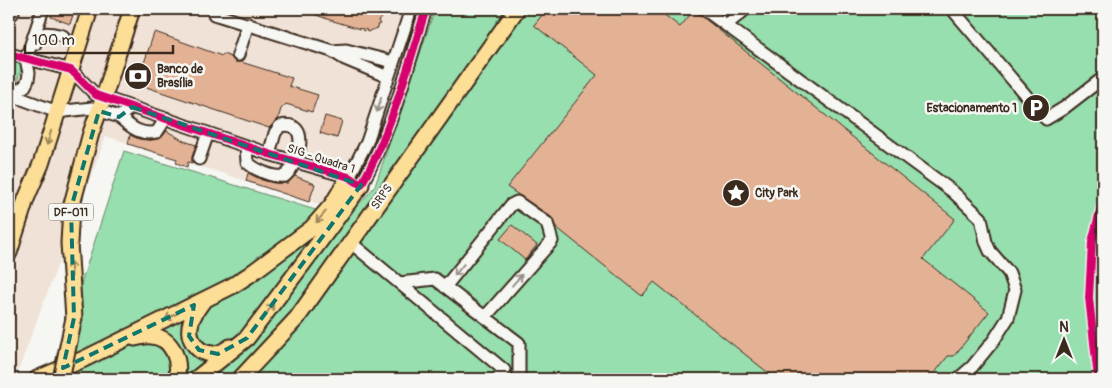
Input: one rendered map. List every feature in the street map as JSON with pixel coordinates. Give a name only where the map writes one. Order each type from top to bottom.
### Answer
[{"type":"main road","points":[[9,253],[26,199],[41,164],[90,9]]},
{"type":"main road","name":"DF-011","points":[[61,379],[74,318],[69,243],[71,208],[100,101],[132,9]]},
{"type":"main road","name":"SRPS","points":[[240,379],[297,318],[517,9]]},
{"type":"main road","points":[[37,379],[127,339],[249,276],[312,228],[355,181]]},
{"type":"main road","points":[[196,379],[247,338],[318,245],[355,181]]},
{"type":"main road","points":[[204,300],[191,320],[190,336],[193,344],[207,354],[218,354],[247,338]]},
{"type":"main road","points":[[127,339],[151,336],[164,340],[170,345],[175,354],[178,369],[176,379]]},
{"type":"street","points":[[10,95],[24,86],[28,80],[28,60],[43,9]]},
{"type":"street","name":"SIG - Quadra 1","points":[[355,181],[410,9]]},
{"type":"street","name":"SIG - Quadra 1","points":[[355,181],[374,163],[395,107],[426,9]]},
{"type":"street","points":[[704,9],[952,191],[981,218],[990,251],[1009,272],[1016,290],[1008,318],[994,340],[972,367],[958,379]]},
{"type":"street","points":[[726,25],[746,9]]},
{"type":"street","points":[[952,9],[1046,118],[1064,108],[1103,78]]},
{"type":"street","points":[[217,13],[332,51],[345,59],[388,77]]},
{"type":"street","points":[[238,55],[248,24]]},
{"type":"street","points":[[28,60],[36,39],[40,34],[44,32],[63,36]]},
{"type":"street","points":[[332,51],[346,50],[393,62]]},
{"type":"street","points":[[9,54],[71,70],[100,101],[137,131],[151,134],[156,132],[166,118]]},
{"type":"street","points":[[10,95],[57,112],[92,108],[100,101]]},
{"type":"street","name":"SIG - Quadra 1","points":[[100,101],[132,107],[355,181]]},
{"type":"street","points":[[119,117],[132,107]]},
{"type":"street","points":[[246,146],[247,162],[253,168],[285,176],[295,161],[301,141],[296,128],[286,124],[277,128],[269,154]]},
{"type":"street","points":[[199,159],[208,133]]},
{"type":"street","points":[[445,287],[511,205],[517,202],[547,223],[552,241],[485,317]]},
{"type":"street","points":[[350,242],[400,283],[501,375],[517,379],[519,343],[435,279],[400,283]]},
{"type":"highlighted area","points":[[132,107],[361,185],[247,338],[218,354],[199,350],[189,336],[194,305],[63,368],[74,318],[71,208],[99,111],[119,117]]},
{"type":"shaded area","points":[[9,9],[410,9],[343,212],[106,136],[15,379],[9,379]]},
{"type":"green space","name":"City Park","points":[[435,9],[1103,9],[1103,379],[50,379],[124,151],[322,212],[347,211],[358,205],[375,186]]},
{"type":"green space","points":[[9,59],[23,63],[15,88],[9,86]]},
{"type":"building","points":[[54,9],[75,9],[70,24],[51,17]]},
{"type":"building","points":[[304,9],[379,9],[382,15],[379,16],[381,19],[378,21],[380,24],[377,25],[378,28],[367,32],[366,29],[363,31],[362,28],[330,20]]},
{"type":"building","points":[[547,9],[657,9],[680,27],[694,10],[955,219],[923,259],[989,312],[954,356],[948,356],[930,379],[776,379],[654,282],[642,296],[556,227],[551,217],[507,187],[597,75],[534,25]]},
{"type":"building","points":[[155,32],[222,56],[223,54],[231,57],[235,62],[241,62],[292,78],[289,86],[318,95],[312,112],[286,104],[281,109],[278,119],[269,128],[137,84]]},
{"type":"building","points":[[325,116],[342,121],[337,138],[320,133]]},
{"type":"building","points":[[167,131],[184,141],[196,145],[192,163],[188,162],[187,167],[176,163],[177,159],[128,144],[130,135],[139,139],[152,140],[161,138]]},
{"type":"building","points":[[248,173],[262,180],[274,183],[288,183],[295,176],[315,184],[309,202],[246,181]]},
{"type":"building","points":[[512,225],[537,245],[525,260],[500,239]]},
{"type":"cycle path","points":[[9,54],[71,70],[96,95],[269,154],[349,177],[361,185],[382,143],[426,9]]},
{"type":"cycle path","points":[[1098,379],[1089,298],[1092,242],[1103,199]]},
{"type":"place","name":"Banco de Brasília","points":[[138,76]]},
{"type":"place","name":"Estacionamento 1","points":[[1036,108]]},
{"type":"place","name":"City Park","points":[[736,193]]}]
